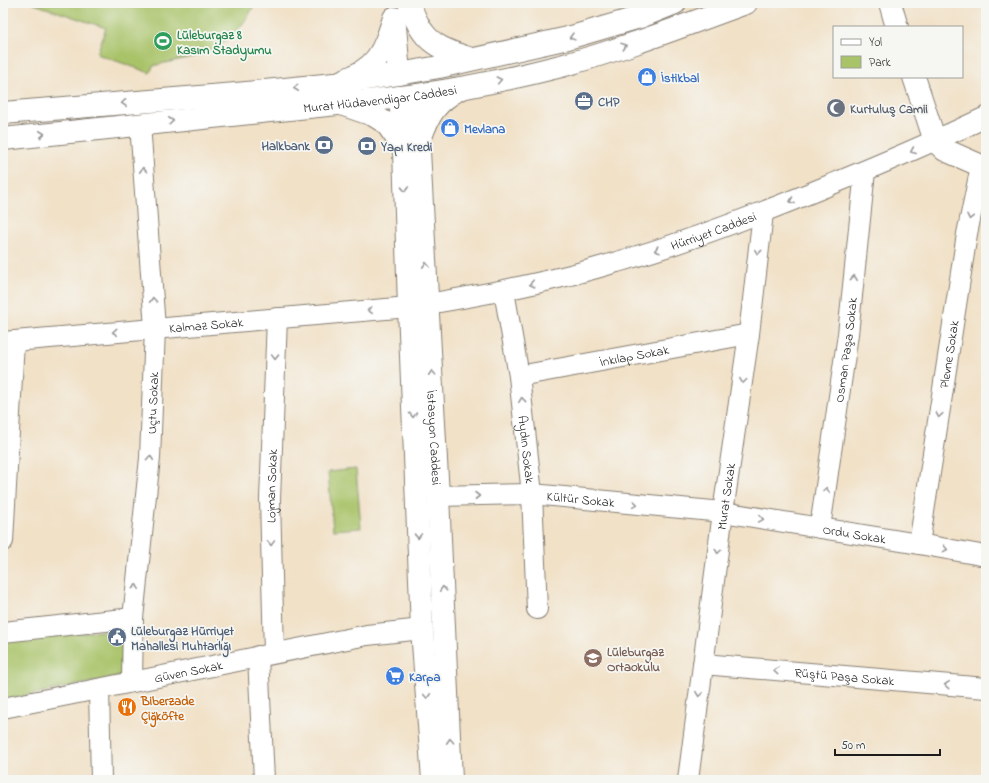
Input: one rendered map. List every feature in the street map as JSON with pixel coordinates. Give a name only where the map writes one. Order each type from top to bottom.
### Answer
[{"type":"main road","name":"Murat Hüdavendigar Caddesi","points":[[3,139],[140,124],[338,94],[406,72],[533,47],[597,30],[640,17],[676,3]]},
{"type":"main road","name":"Murat Hüdavendigar Caddesi","points":[[3,113],[229,94],[338,94],[408,96],[461,88],[569,64],[746,3]]},
{"type":"main road","points":[[890,3],[897,26]]},
{"type":"main road","points":[[402,8],[432,42],[438,46],[471,59]]},
{"type":"main road","points":[[402,8],[406,72]]},
{"type":"main road","points":[[402,8],[378,58],[368,68],[353,77],[338,94],[386,123],[411,147],[438,104],[446,96],[461,88]]},
{"type":"main road","name":"İstasyon Caddesi","points":[[406,72],[418,305],[417,497],[422,629],[433,780]]},
{"type":"main road","points":[[914,78],[935,141],[945,150],[983,167]]},
{"type":"main road","name":"İstasyon Caddesi","points":[[418,305],[438,496],[451,780]]},
{"type":"main road","points":[[417,497],[438,496]]},
{"type":"main road","points":[[422,629],[444,628]]},
{"type":"street","name":"Hürriyet Caddesi","points":[[418,305],[504,291],[616,263],[678,244],[763,213],[865,171],[986,117]]},
{"type":"street","name":"Uçtu Sokak","points":[[132,682],[133,618],[150,458],[155,328],[140,124]]},
{"type":"street","name":"Plevne Sokak","points":[[919,544],[967,234],[983,167]]},
{"type":"street","name":"Osman Paşa Sokak","points":[[820,528],[848,334],[865,171]]},
{"type":"street","name":"Murat Sokak","points":[[688,780],[723,512],[750,334],[763,213]]},
{"type":"street","name":"Aydın Sokak","points":[[504,291],[519,376],[532,494],[537,609]]},
{"type":"street","name":"Kalmaz Sokak","points":[[8,342],[418,305]]},
{"type":"street","name":"Lojman Sokak","points":[[264,780],[270,499],[277,318]]},
{"type":"street","name":"İnkılap Sokak","points":[[519,376],[750,334]]},
{"type":"street","points":[[3,541],[8,342]]},
{"type":"street","name":"Kültür Sokak","points":[[438,496],[532,494],[723,512]]},
{"type":"street","name":"Ordu Sokak","points":[[723,512],[986,556]]},
{"type":"street","points":[[3,632],[133,618]]},
{"type":"street","name":"Güven Sokak","points":[[3,708],[266,654],[367,635],[422,629]]},
{"type":"street","name":"Rüştü Paşa Sokak","points":[[703,664],[986,688]]},
{"type":"street","points":[[99,689],[101,780]]},
{"type":"green space","name":"Lüleburgaz 8 Kasım Stadyumu","points":[[31,3],[255,3],[245,21],[238,29],[213,50],[193,57],[153,66],[150,73],[97,54],[106,28]]},
{"type":"green space","points":[[356,469],[361,528],[333,530],[328,472]]},
{"type":"green space","points":[[122,629],[123,676],[3,700],[3,641]]},
{"type":"place","name":"Lüleburgaz 8 Kasım Stadyumu","points":[[163,41]]},
{"type":"place","name":"İstikbal","points":[[647,77]]},
{"type":"place","name":"CHP","points":[[584,101]]},
{"type":"place","name":"Kurtuluş Camii","points":[[836,108]]},
{"type":"place","name":"Mevlana","points":[[450,128]]},
{"type":"place","name":"Halkbank","points":[[324,145]]},
{"type":"place","name":"Yapı Kredi","points":[[367,146]]},
{"type":"place","name":"Lüleburgaz Hürriyet Mahallesi Muhtarlığı","points":[[117,637]]},
{"type":"place","name":"Lüleburgaz Ortaokulu","points":[[593,658]]},
{"type":"place","name":"Karpa","points":[[395,676]]},
{"type":"place","name":"Biberzade Çiğköfte","points":[[127,707]]}]
